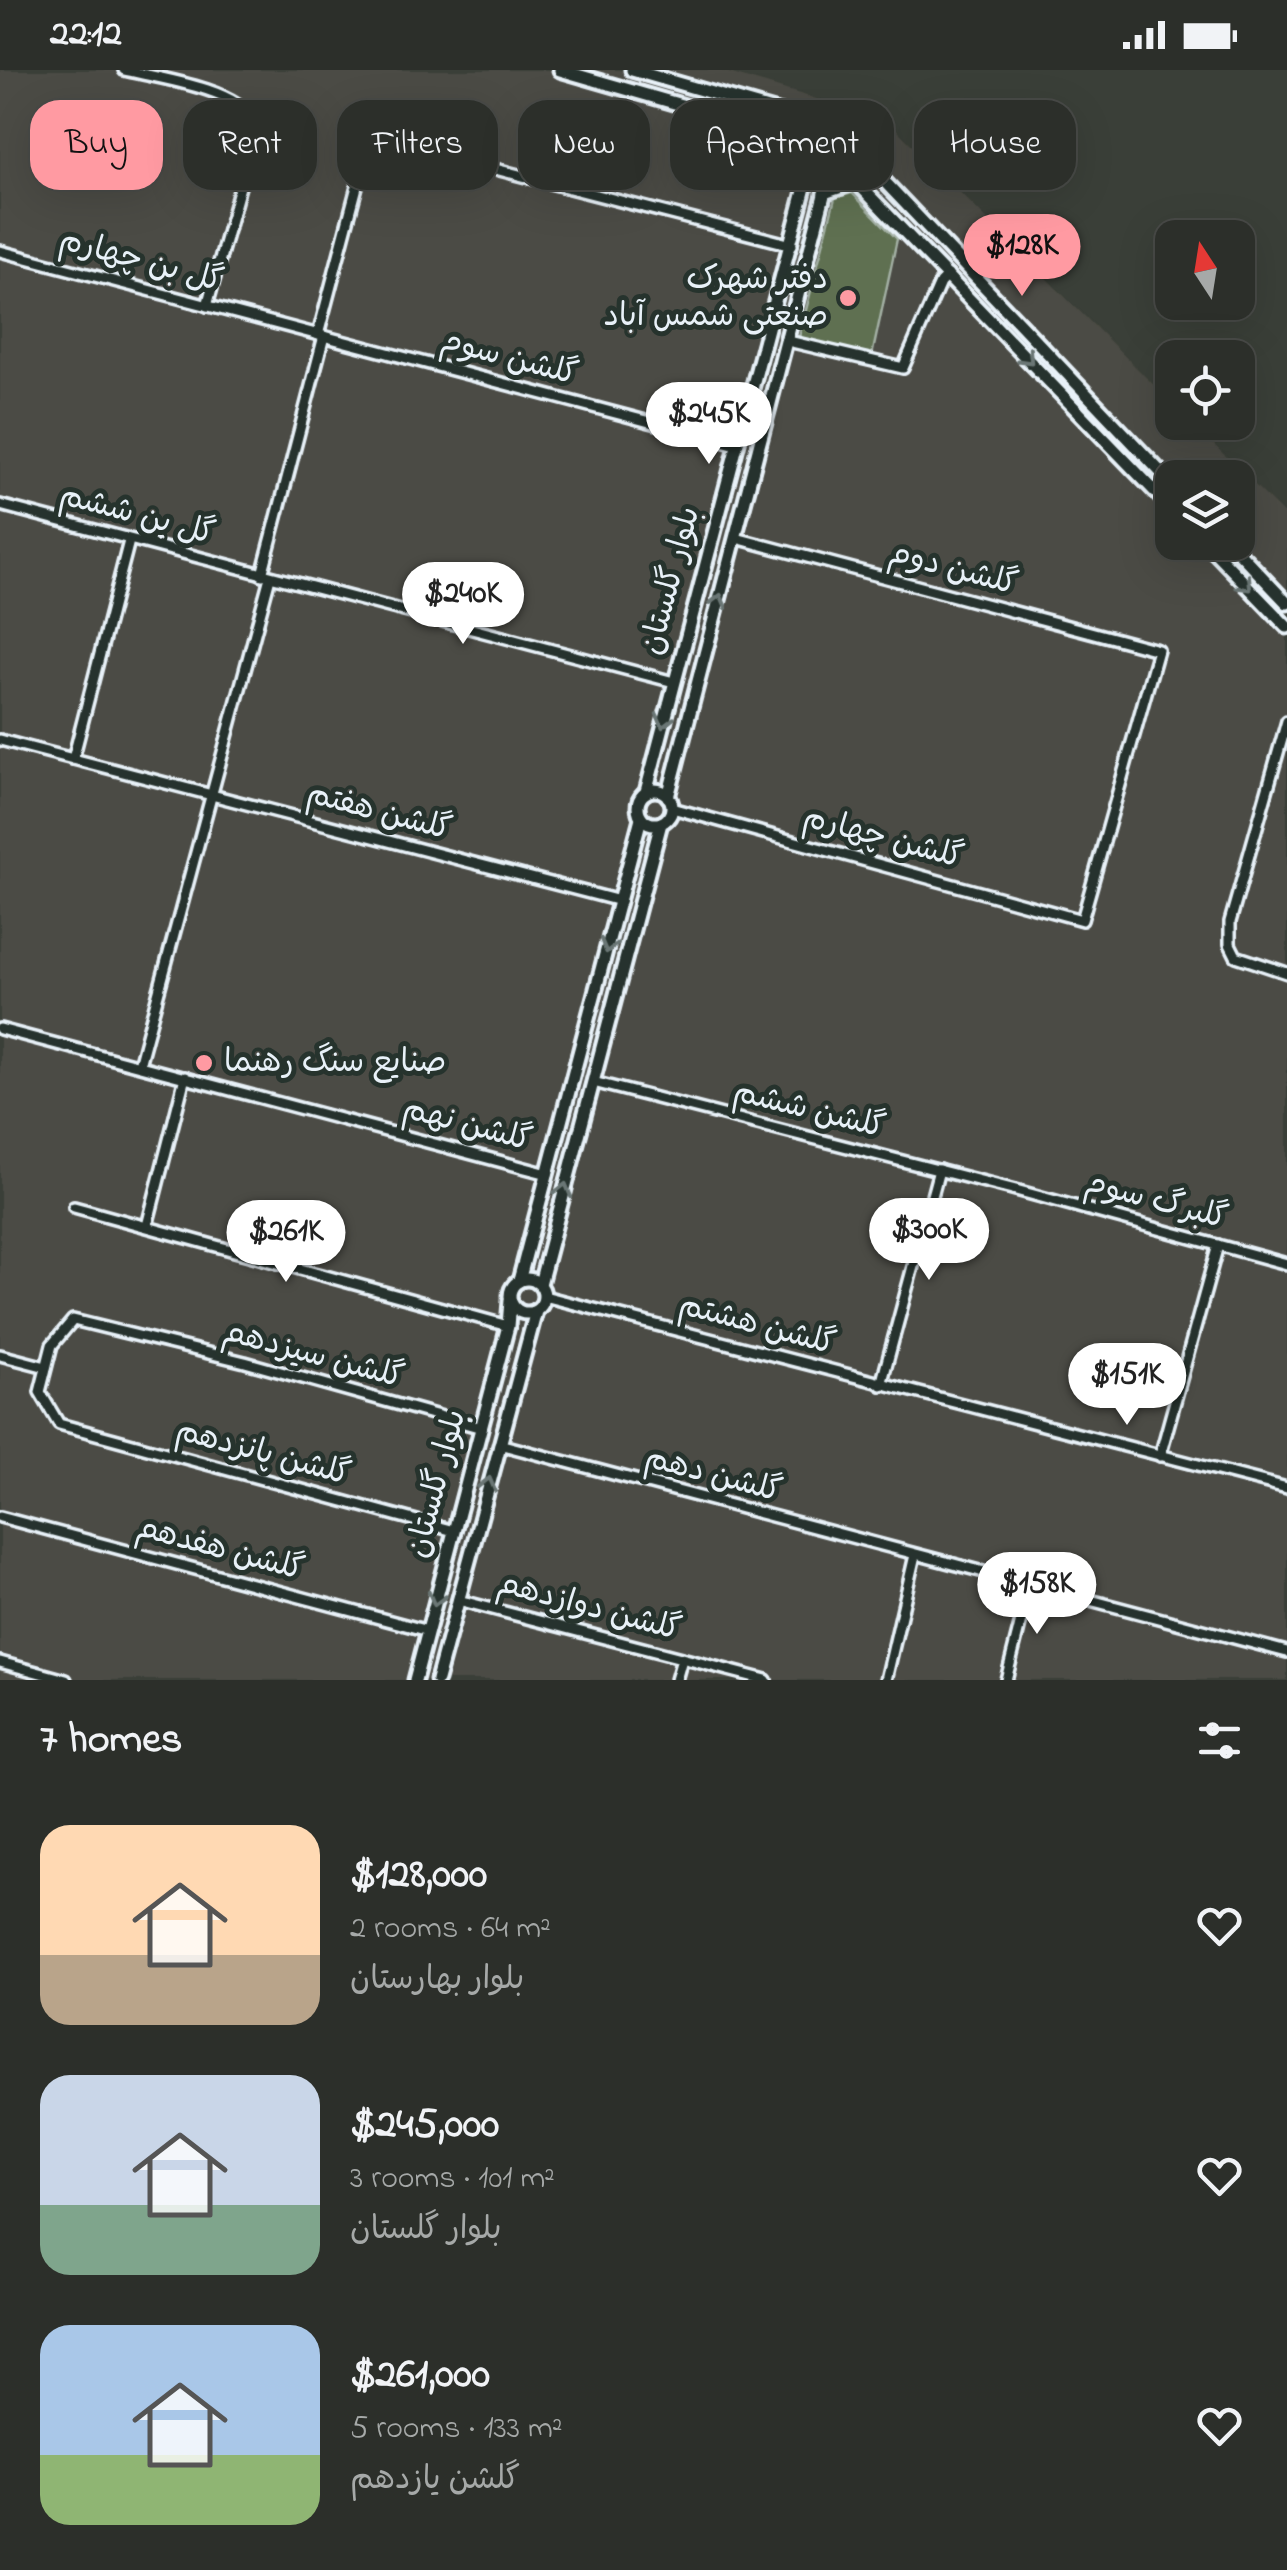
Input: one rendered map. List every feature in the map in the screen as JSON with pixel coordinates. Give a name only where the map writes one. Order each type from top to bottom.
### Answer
[{"type":"street","points":[[124,70],[224,95],[250,119],[252,143],[207,306]]},
{"type":"street","points":[[560,70],[670,102]]},
{"type":"street","points":[[632,70],[738,100]]},
{"type":"street","points":[[139,1065],[212,795],[367,158],[378,148],[394,143],[792,245]]},
{"type":"street","name":"بلوار گلستان","points":[[646,792],[805,190]]},
{"type":"street","name":"بلوار گلستان","points":[[670,802],[825,190]]},
{"type":"street","points":[[803,200],[822,200],[841,190]]},
{"type":"street","points":[[864,190],[1155,491]]},
{"type":"street","points":[[892,190],[1155,466]]},
{"type":"street","name":"گل بن چهارم","points":[[0,251],[268,322]]},
{"type":"street","points":[[788,341],[903,368],[940,283],[948,275]]},
{"type":"street","name":"گلشن سوم","points":[[268,322],[736,445]]},
{"type":"street","name":"گل بن ششم","points":[[0,505],[674,682]]},
{"type":"street","name":"گلشن دوم","points":[[736,538],[1158,650],[1082,920]]},
{"type":"street","points":[[73,759],[130,540]]},
{"type":"street","points":[[1222,560],[1287,627]]},
{"type":"street","points":[[1245,560],[1287,603]]},
{"type":"street","points":[[1287,720],[1230,922],[1230,944],[1236,956],[1287,973]]},
{"type":"street","name":"گلشن هفتم","points":[[0,740],[620,901]]},
{"type":"street","points":[[641,818],[650,824],[661,823],[669,817],[670,802],[656,790],[646,792],[637,806],[641,818],[620,901],[519,1281],[511,1289],[510,1301],[519,1312],[536,1311],[661,823]]},
{"type":"street","name":"گلشن چهارم","points":[[670,802],[1082,920]]},
{"type":"street","name":"گلشن نهم","points":[[0,1030],[548,1174]]},
{"type":"street","points":[[147,1226],[185,1077]]},
{"type":"street","name":"گلشن ششم","points":[[593,1082],[1012,1189]]},
{"type":"street","points":[[881,1385],[938,1170]]},
{"type":"street","name":"گلبرگ سوم","points":[[1012,1189],[1287,1264]]},
{"type":"street","points":[[74,1207],[508,1326]]},
{"type":"street","points":[[1160,1456],[1218,1246]]},
{"type":"street","points":[[519,1281],[530,1279],[542,1290]]},
{"type":"street","name":"گلشن هشتم","points":[[542,1290],[881,1385],[1287,1488]]},
{"type":"street","name":"بلوار گلستان","points":[[415,1680],[508,1326],[510,1301]]},
{"type":"street","name":"بلوار گلستان","points":[[437,1680],[536,1311]]},
{"type":"street","name":"گلشن سیزدهم","points":[[46,1368],[52,1346],[73,1320],[245,1362],[482,1428]]},
{"type":"street","points":[[0,1355],[46,1368]]},
{"type":"street","name":"گلشن پانزدهم","points":[[46,1368],[40,1392],[59,1424],[454,1531]]},
{"type":"street","name":"گلشن دهم","points":[[498,1444],[1287,1652]]},
{"type":"street","name":"گلشن هفدهم","points":[[0,1517],[428,1632]]},
{"type":"street","points":[[886,1680],[915,1556]]},
{"type":"street","points":[[1006,1680],[1030,1585]]},
{"type":"street","name":"گلشن دوازدهم","points":[[458,1600],[766,1680]]},
{"type":"street","points":[[676,1680],[682,1659]]},
{"type":"street","points":[[0,1662],[66,1680]]},
{"type":"shaded area","points":[[0,70],[719,70],[820,100],[670,100],[670,190],[894,190],[894,127],[914,147],[914,190],[957,190],[1155,386],[1155,440],[1209,440],[1229,460],[1155,460],[1155,560],[1255,560],[1255,485],[1287,517],[1287,1680],[0,1680]]},
{"type":"green space","points":[[852,193],[897,239],[872,356],[799,337],[835,198]]},
{"type":"place","name":"دفتر شهرک صنعتی شمس آباد","points":[[848,298]]},
{"type":"place","name":"صنایع سنگ رهنما","points":[[204,1063]]}]
